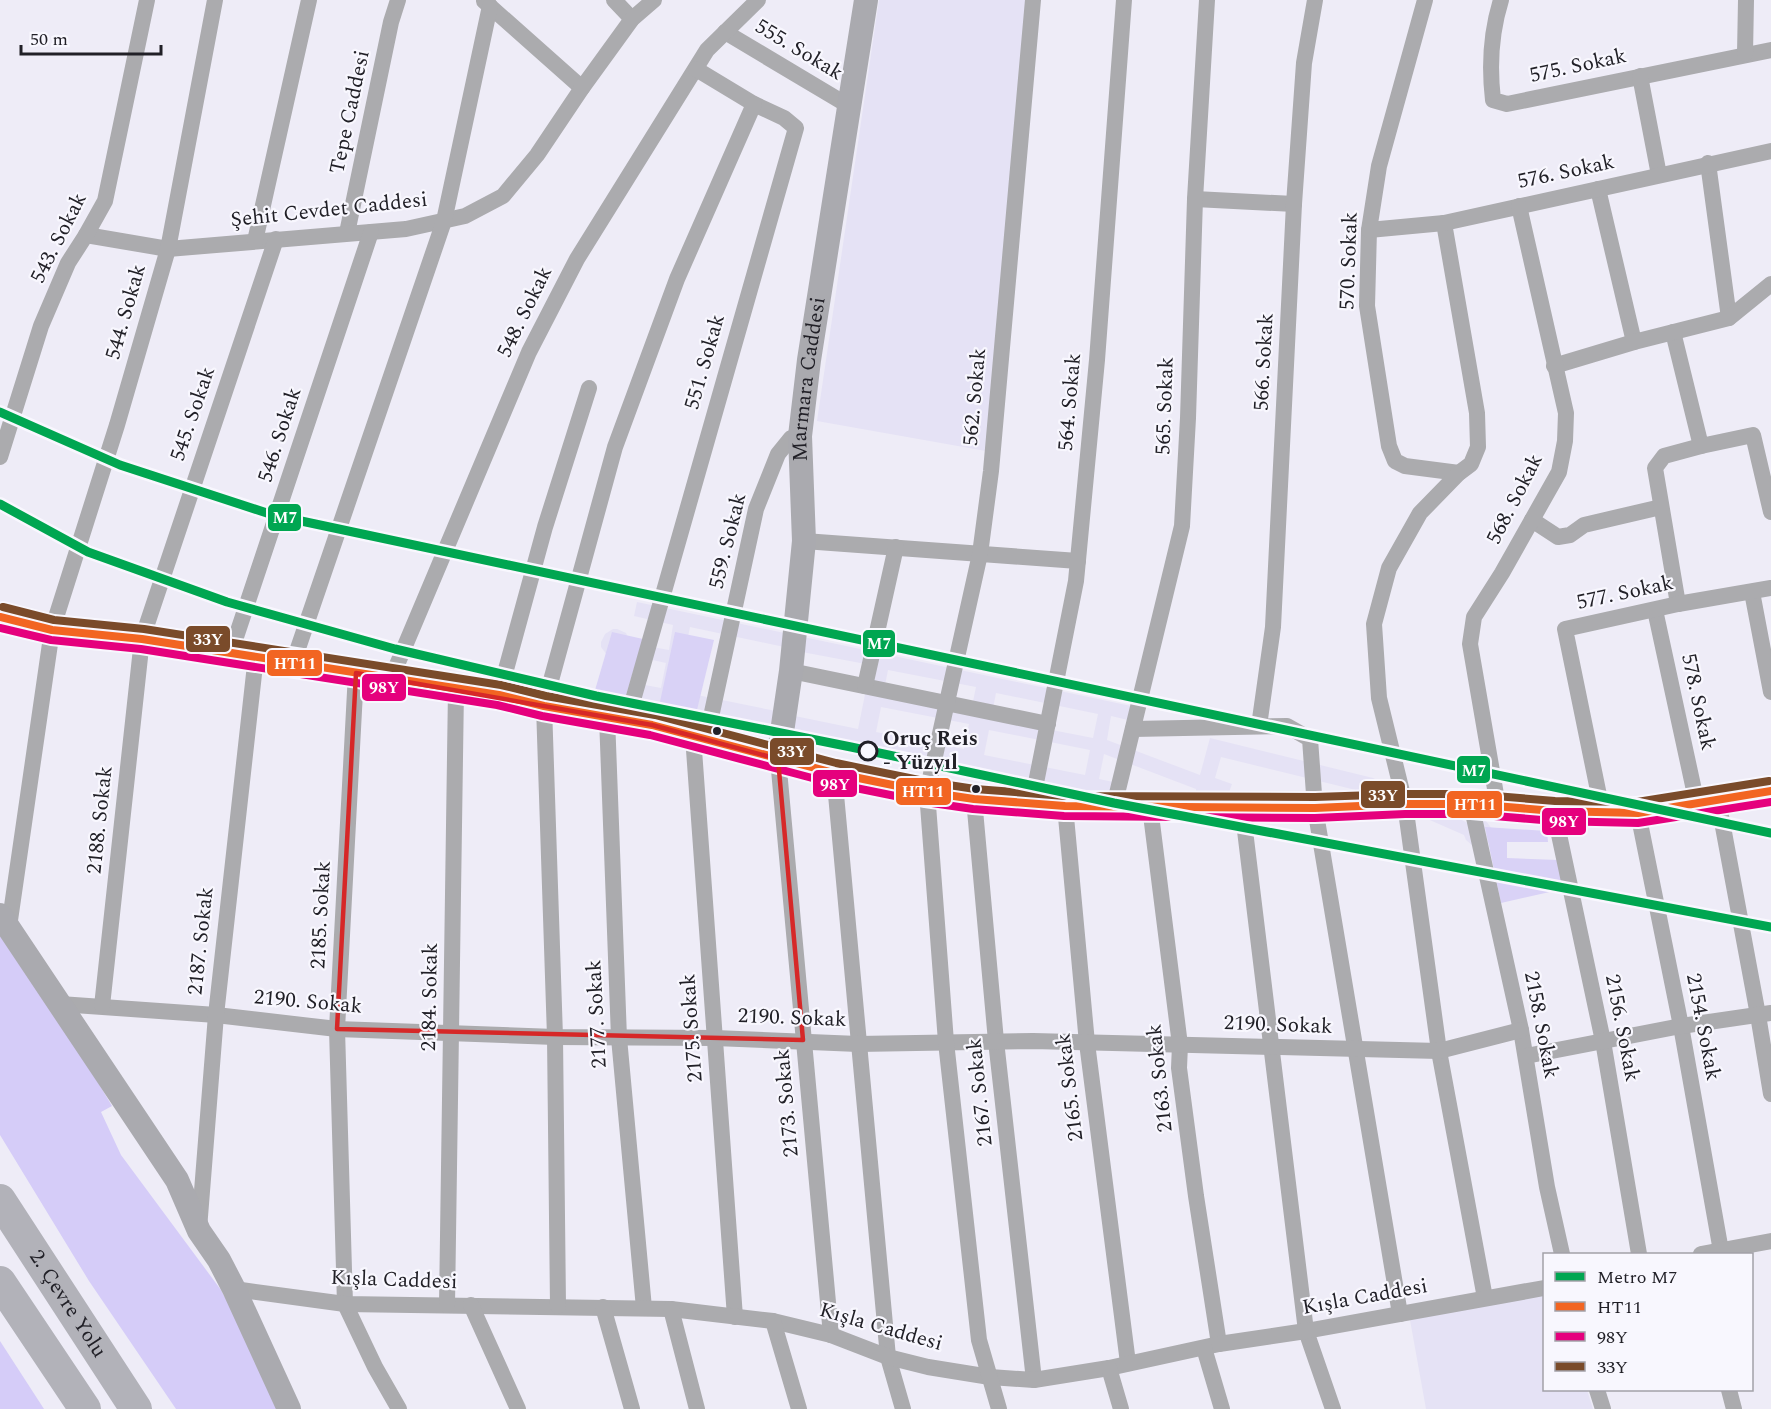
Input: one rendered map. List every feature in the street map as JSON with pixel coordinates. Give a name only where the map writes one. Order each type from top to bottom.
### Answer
[{"type":"highway","name":"2. Çevre Yolu","points":[[0,1200],[136,1409]]},
{"type":"highway","name":"2. Çevre Yolu","points":[[0,1282],[85,1409]]},
{"type":"main road","name":"Marmara Caddesi","points":[[778,759],[791,671],[804,541],[800,436],[866,0]]},
{"type":"main road","points":[[0,617],[52,630],[142,639],[499,695],[700,738],[834,773],[974,799],[1065,806],[1150,807],[1316,808],[1471,804],[1554,811],[1602,810],[1638,813],[1771,791]]},
{"type":"main road","points":[[5,921],[177,1180],[199,1231],[219,1260],[234,1289],[289,1409]]},
{"type":"street","name":"543. Sokak","points":[[0,457],[41,326],[68,263],[105,201],[147,0]]},
{"type":"street","name":"544. Sokak","points":[[5,921],[52,630],[117,425],[168,249],[215,0]]},
{"type":"street","points":[[255,241],[309,0]]},
{"type":"street","name":"Tepe Caddesi","points":[[347,233],[398,0]]},
{"type":"street","points":[[614,0],[632,20]]},
{"type":"street","name":"Şehit Cevdet Caddesi","points":[[86,235],[168,249],[406,229],[465,216],[503,196],[537,155],[632,20],[654,0]]},
{"type":"street","name":"548. Sokak","points":[[391,679],[529,352],[577,259],[707,50],[758,0]]},
{"type":"street","name":"562. Sokak","points":[[999,1409],[979,1340],[946,1042],[927,792],[980,554],[990,471],[1033,0]]},
{"type":"street","name":"564. Sokak","points":[[1032,803],[1076,581],[1097,360],[1124,0]]},
{"type":"street","name":"565. Sokak","points":[[1114,806],[1182,526],[1195,199],[1207,0]]},
{"type":"street","name":"566. Sokak","points":[[1259,726],[1273,627],[1294,204],[1304,63],[1315,0]]},
{"type":"street","name":"570. Sokak","points":[[1425,0],[1379,166],[1369,230],[1367,306],[1389,446],[1395,461],[1405,466],[1459,473]]},
{"type":"street","name":"575. Sokak","points":[[1501,0],[1494,22],[1491,78],[1493,100],[1507,104],[1771,50]]},
{"type":"street","points":[[1745,54],[1746,0]]},
{"type":"street","points":[[486,3],[582,88]]},
{"type":"street","points":[[293,663],[444,221],[486,3]]},
{"type":"street","name":"555. Sokak","points":[[725,32],[849,106]]},
{"type":"street","name":"551. Sokak","points":[[617,719],[795,128],[784,118],[754,104],[696,69]]},
{"type":"street","points":[[1640,76],[1659,175]]},
{"type":"street","points":[[558,1306],[555,1037],[544,706],[615,447],[677,279],[754,104]]},
{"type":"street","name":"576. Sokak","points":[[1369,230],[1444,223],[1771,151]]},
{"type":"street","points":[[1708,164],[1729,318]]},
{"type":"street","points":[[1598,189],[1634,342]]},
{"type":"street","points":[[1195,199],[1294,204]]},
{"type":"street","name":"568. Sokak","points":[[1498,806],[1470,644],[1474,617],[1502,573],[1559,472],[1565,441],[1566,413],[1519,206]]},
{"type":"street","points":[[1444,223],[1477,413],[1479,447],[1471,464],[1459,473],[1420,513],[1389,568],[1374,624],[1379,698],[1405,804],[1439,1051],[1485,1298]]},
{"type":"street","name":"546. Sokak","points":[[231,652],[371,231]]},
{"type":"street","name":"545. Sokak","points":[[142,639],[276,239]]},
{"type":"street","points":[[1554,366],[1634,342],[1729,318],[1771,284]]},
{"type":"street","points":[[1673,332],[1701,446]]},
{"type":"street","points":[[499,695],[545,527],[589,388]]},
{"type":"street","points":[[1678,604],[1655,468],[1664,456],[1753,435],[1771,512]]},
{"type":"street","name":"559. Sokak","points":[[700,738],[721,665],[756,509],[778,454],[791,438],[800,436]]},
{"type":"street","points":[[1532,520],[1558,537],[1570,535],[1584,525],[1661,507]]},
{"type":"street","points":[[804,541],[1078,561]]},
{"type":"street","points":[[865,686],[896,546]]},
{"type":"street","name":"577. Sokak","points":[[1602,810],[1565,629],[1678,604],[1771,588]]},
{"type":"street","points":[[1752,592],[1771,692]]},
{"type":"street","name":"578. Sokak","points":[[1655,610],[1765,1014],[1771,1094]]},
{"type":"street","name":"2188. Sokak","points":[[102,1006],[142,639]]},
{"type":"street","name":"2187. Sokak","points":[[199,1231],[216,1015],[256,656]]},
{"type":"street","points":[[791,671],[1048,724]]},
{"type":"street","name":"2185. Sokak","points":[[345,1304],[338,1029],[356,673]]},
{"type":"street","name":"2184. Sokak","points":[[447,1305],[456,689]]},
{"type":"street","name":"2177. Sokak","points":[[617,719],[619,1038],[644,1308]]},
{"type":"street","points":[[1133,729],[1287,726],[1310,739],[1316,808],[1400,1314]]},
{"type":"street","name":"2175. Sokak","points":[[700,738],[715,1038],[735,1317]]},
{"type":"street","name":"2173. Sokak","points":[[778,759],[831,1335]]},
{"type":"street","points":[[834,773],[888,1357],[903,1409]]},
{"type":"street","name":"2167. Sokak","points":[[974,799],[996,1041],[1034,1380]]},
{"type":"street","name":"2158. Sokak","points":[[1471,804],[1521,1030],[1547,1187],[1562,1253]]},
{"type":"street","name":"2165. Sokak","points":[[1065,806],[1087,1043],[1128,1363]]},
{"type":"street","points":[[1242,806],[1306,1331],[1333,1409]]},
{"type":"street","name":"2163. Sokak","points":[[1150,807],[1180,1045],[1179,1068],[1212,1346],[1222,1409]]},
{"type":"street","name":"2156. Sokak","points":[[1554,811],[1603,1041],[1640,1253]]},
{"type":"street","name":"2154. Sokak","points":[[1638,813],[1681,1026],[1720,1251]]},
{"type":"street","name":"2190. Sokak","points":[[60,1004],[216,1015],[338,1029],[555,1037],[803,1040],[858,1044],[996,1041],[1439,1051],[1521,1030]]},
{"type":"street","points":[[1526,1056],[1681,1026],[1765,1014]]},
{"type":"street","points":[[1707,1253],[1771,1241]]},
{"type":"street","name":"Kışla Caddesi","points":[[234,1289],[345,1304],[671,1309],[773,1321],[831,1335],[888,1357],[928,1367],[990,1377],[1034,1380],[1109,1368],[1212,1346],[1543,1288]]},
{"type":"street","points":[[345,1304],[375,1367],[399,1409]]},
{"type":"street","points":[[471,1305],[518,1409]]},
{"type":"street","points":[[603,1307],[632,1409]]},
{"type":"street","points":[[671,1309],[697,1409]]},
{"type":"street","points":[[773,1321],[799,1409]]},
{"type":"street","points":[[1109,1368],[1121,1409]]},
{"type":"street","points":[[1598,1391],[1603,1409]]},
{"type":"street","points":[[1730,1391],[1734,1409]]},
{"type":"highlighted area","points":[[356,673],[652,725],[778,759],[803,1040],[337,1029]]},
{"type":"shaded area","points":[[879,0],[1029,0],[986,451],[817,421]]},
{"type":"shaded area","points":[[637,602],[1131,706],[1128,720],[1111,716],[1107,740],[1200,775],[1210,738],[1373,778],[1468,823],[1482,819],[1486,821],[1492,829],[1490,842],[1486,845],[1473,846],[1464,835],[1368,793],[1221,757],[1215,778],[1232,784],[1227,798],[1211,792],[1209,797],[1196,793],[1196,789],[1104,754],[1099,779],[1118,783],[1115,797],[620,695],[623,681],[661,688],[666,663],[625,654],[607,655],[601,647],[605,634],[617,629],[626,633],[630,643],[669,650],[673,625],[634,616]],"holes":[[[690,627],[789,648],[776,711],[677,691]],[[802,652],[871,665],[858,729],[790,715]],[[888,670],[976,687],[971,711],[883,695]],[[996,693],[1098,714],[1093,738],[991,718]],[[881,707],[969,724],[964,749],[876,732]],[[989,730],[1090,750],[1085,775],[984,755]]]},
{"type":"shaded area","points":[[612,632],[643,639],[623,705],[593,697]]},
{"type":"shaded area","points":[[675,632],[714,640],[695,718],[658,711]]},
{"type":"shaded area","points":[[1485,827],[1547,831],[1548,842],[1507,842],[1507,858],[1558,860],[1563,889],[1501,903]]},
{"type":"shaded area","points":[[0,933],[53,1007],[112,1106],[101,1112],[121,1155],[221,1290],[283,1409],[176,1409],[89,1281],[0,1135]]},
{"type":"shaded area","points":[[1543,1294],[1543,1391],[1587,1391],[1593,1409],[1426,1409],[1410,1320]]},
{"type":"shaded area","points":[[0,1341],[44,1409],[0,1409]]},
{"type":"metro line","name":"M7","points":[[0,412],[120,465],[273,515],[1771,833]]},
{"type":"metro line","name":"M7","points":[[0,504],[88,552],[227,602],[395,649],[596,696],[1114,803],[1771,927]]},
{"type":"transit line","name":"33Y","points":[[3,607],[54,620],[144,629],[501,685],[546,696],[655,715],[836,763],[975,789],[1065,796],[1315,797],[1471,794],[1555,801],[1637,802],[1769,781]]},
{"type":"transit line","name":"HT11","points":[[0,617],[52,630],[142,639],[499,695],[544,706],[652,725],[834,773],[974,799],[1065,806],[1315,808],[1471,804],[1554,811],[1638,813],[1771,791]]},
{"type":"transit line","name":"98Y","points":[[0,628],[51,640],[141,649],[497,705],[542,716],[650,735],[831,783],[973,809],[1064,816],[1315,818],[1471,814],[1554,821],[1638,823],[1771,802]]},
{"type":"place","name":"Oruç Reis - Yüzyıl","points":[[868,751]]}]
